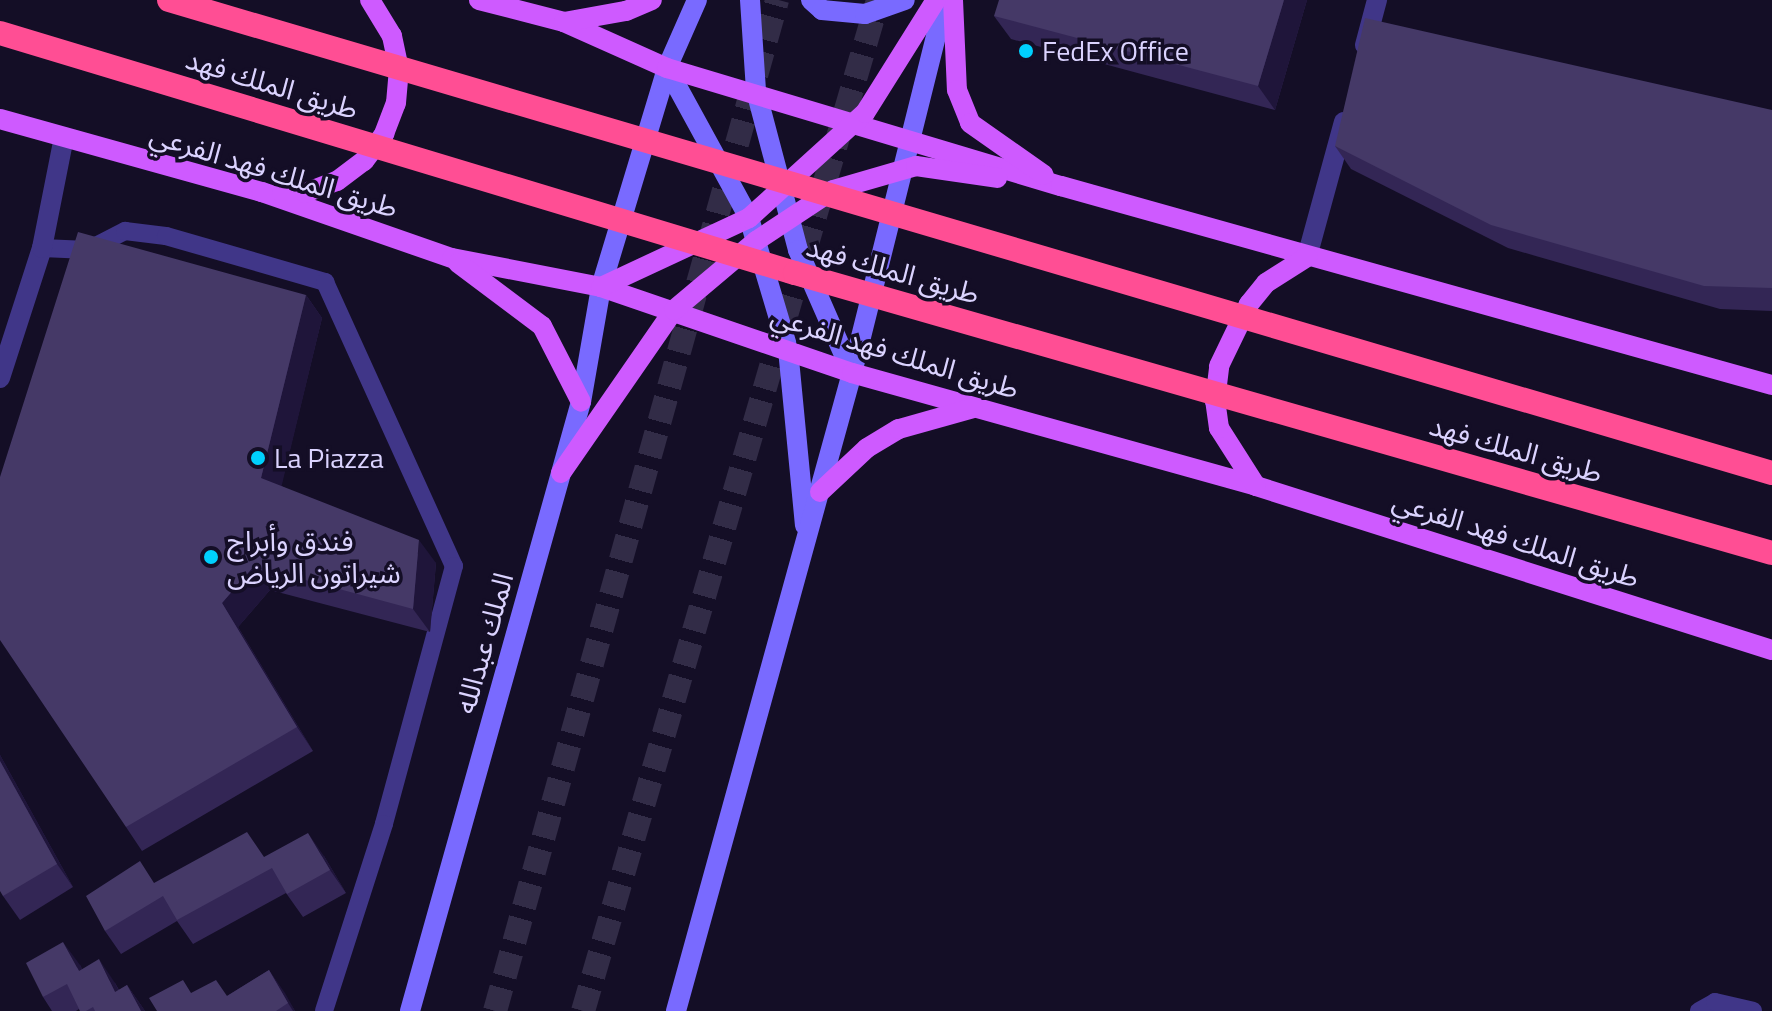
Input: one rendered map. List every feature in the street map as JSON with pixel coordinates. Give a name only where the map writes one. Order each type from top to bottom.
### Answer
[{"type":"highway","name":"طريق الملك فهد","points":[[169,0],[1772,473]]},
{"type":"highway","name":"طريق الملك فهد","points":[[0,33],[795,273],[1772,553]]},
{"type":"main road","points":[[262,192],[305,193],[337,181],[364,161],[384,134],[396,103],[399,69],[392,36],[370,0]]},
{"type":"main road","points":[[479,0],[564,22],[667,68],[756,91],[1061,186],[1772,385]]},
{"type":"main road","points":[[564,22],[626,11],[652,0]]},
{"type":"main road","points":[[667,68],[697,0]]},
{"type":"main road","points":[[750,0],[756,91],[798,250],[852,373]]},
{"type":"main road","points":[[811,0],[822,10],[865,14],[905,0]]},
{"type":"main road","points":[[601,287],[749,218],[855,122],[936,0]]},
{"type":"main road","points":[[676,1011],[852,373],[945,0]]},
{"type":"main road","points":[[953,0],[957,90],[970,123],[1061,186]]},
{"type":"main road","points":[[667,68],[749,218],[756,241],[788,349],[806,531]]},
{"type":"main road","name":"الملك عبدالله","points":[[410,1011],[581,402],[601,287],[667,68]]},
{"type":"main road","name":"طريق الملك فهد الفرعي","points":[[0,119],[262,192],[452,258],[601,287],[852,373],[1256,486],[1772,650]]},
{"type":"main road","points":[[561,473],[674,310],[756,241],[833,190],[916,166],[1061,186]]},
{"type":"main road","points":[[1256,486],[1219,428],[1215,401],[1219,366],[1249,304],[1266,283],[1307,257]]},
{"type":"main road","points":[[452,258],[542,326],[581,402]]},
{"type":"main road","points":[[820,492],[867,448],[899,429],[973,408]]},
{"type":"street","points":[[1360,61],[1377,0]]},
{"type":"street","points":[[1307,257],[1348,106]]},
{"type":"street","points":[[0,378],[42,248],[64,137]]},
{"type":"lane","points":[[42,248],[88,250],[125,231],[166,236],[325,282],[454,566],[384,824],[324,1011]]},
{"type":"lane","points":[[1699,1011],[1715,1002],[1753,1011]]},
{"type":"building","points":[[999,0],[1284,0],[1258,86],[994,16]]},
{"type":"building","points":[[1365,18],[1772,110],[1772,288],[1704,286],[1491,225],[1335,146]]},
{"type":"building","name":"فندق وأبراج شيراتون الرياض","points":[[78,232],[306,295],[261,478],[419,540],[413,609],[254,566],[222,603],[297,727],[126,827],[0,640],[0,477]]},
{"type":"building","points":[[0,761],[57,864],[3,896],[0,891]]},
{"type":"building","points":[[247,832],[264,857],[308,833],[330,870],[287,894],[272,868],[177,920],[163,896],[105,931],[86,896],[140,861],[154,883]]},
{"type":"building","points":[[63,942],[79,971],[99,959],[115,992],[127,985],[141,1011],[95,1011],[93,1007],[80,1011],[67,984],[43,997],[26,963]]},
{"type":"building","points":[[269,970],[288,1003],[276,1011],[157,1011],[149,998],[183,980],[191,993],[216,980],[227,996]]},
{"type":"tunnel","points":[[495,1011],[777,0]]},
{"type":"tunnel","points":[[583,1011],[878,0]]},
{"type":"place","name":"FedEx Office","points":[[1026,51]]},
{"type":"place","name":"La Piazza","points":[[258,458]]},
{"type":"place","name":"فندق وأبراج شيراتون الرياض","points":[[211,557]]}]
